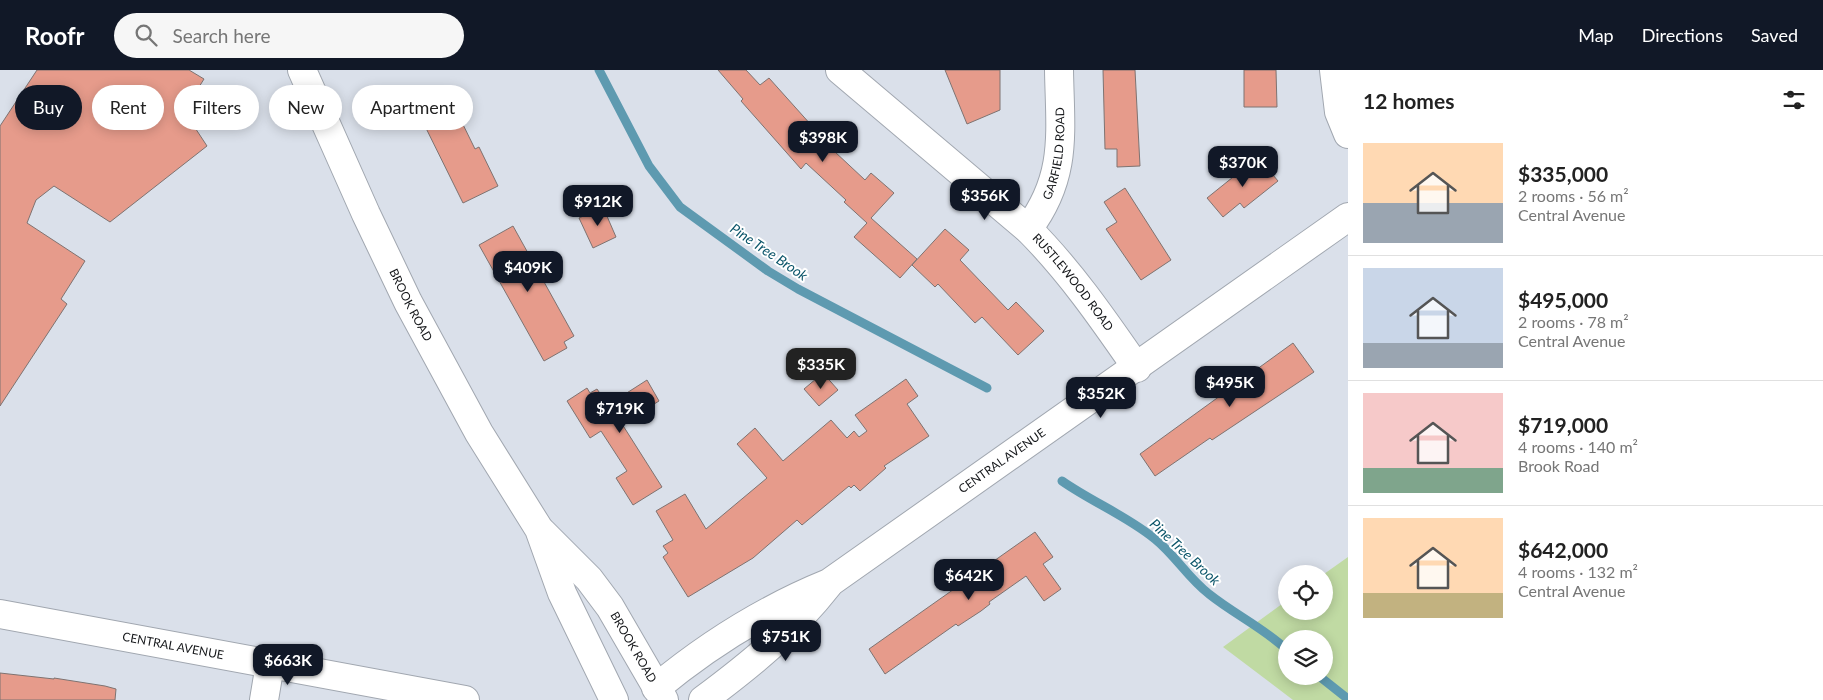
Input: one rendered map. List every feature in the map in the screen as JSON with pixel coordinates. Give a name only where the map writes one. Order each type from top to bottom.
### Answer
[{"type":"street","name":"BROOK ROAD","points":[[302,70],[366,214],[415,317],[471,418],[539,529],[562,593],[614,700]]},
{"type":"street","name":"RUSTLEWOOD ROAD","points":[[840,70],[1028,229],[1063,266],[1137,368]]},
{"type":"street","name":"GARFIELD ROAD","points":[[1028,229],[1046,202],[1058,165],[1060,141],[1058,70]]},
{"type":"street","points":[[1334,70],[1339,112],[1348,134]]},
{"type":"street","name":"CENTRAL AVENUE","points":[[654,696],[726,635],[792,598],[829,583],[1137,368],[1348,217]]},
{"type":"street","name":"BROOK ROAD","points":[[539,529],[589,579],[610,607],[654,696]]},
{"type":"street","name":"CENTRAL AVENUE","points":[[703,700],[777,642],[805,614],[829,583]]},
{"type":"street","name":"CENTRAL AVENUE","points":[[0,614],[465,700]]},
{"type":"street","points":[[264,700],[270,664]]},
{"type":"green space","points":[[1348,557],[1348,700],[1293,700],[1223,647],[1278,607],[1278,620],[1333,620],[1333,568]]},
{"type":"building","points":[[37,70],[189,70],[204,79],[200,85],[174,85],[174,130],[196,130],[207,146],[110,222],[54,186],[36,200],[27,223],[85,261],[61,299],[67,304],[0,406],[0,126],[15,103],[15,130],[82,130],[82,85],[27,85]]},
{"type":"building","points":[[718,70],[746,70],[760,85],[769,78],[812,126],[816,123],[840,145],[834,151],[865,180],[871,173],[894,193],[871,218],[917,259],[900,278],[854,237],[867,223],[844,202],[846,200],[806,163],[801,169],[741,101],[743,99]]},
{"type":"building","points":[[945,70],[1000,70],[1000,110],[967,124]]},
{"type":"building","points":[[1103,70],[1135,70],[1140,166],[1117,167],[1117,149],[1105,149]]},
{"type":"building","points":[[1244,70],[1276,70],[1277,107],[1244,107]]},
{"type":"building","points":[[427,130],[466,130],[475,149],[479,147],[498,186],[463,203]]},
{"type":"building","points":[[1258,157],[1278,181],[1244,208],[1240,203],[1223,217],[1207,198]]},
{"type":"building","points":[[1125,188],[1171,260],[1141,280],[1106,229],[1117,222],[1104,202]]},
{"type":"building","points":[[603,207],[616,237],[593,248],[579,218]]},
{"type":"building","points":[[513,226],[574,336],[564,342],[567,348],[544,361],[479,245]]},
{"type":"building","points":[[945,229],[969,250],[960,260],[1008,310],[1016,302],[1044,331],[1018,355],[982,317],[975,323],[938,284],[935,287],[912,265]]},
{"type":"building","points":[[1293,343],[1314,372],[1212,440],[1210,438],[1155,476],[1140,454]]},
{"type":"building","points":[[823,373],[838,390],[819,406],[804,389]]},
{"type":"building","points":[[906,379],[918,396],[907,404],[929,436],[884,466],[886,468],[860,491],[854,485],[851,488],[849,486],[802,525],[797,520],[753,558],[688,597],[663,557],[668,553],[663,546],[673,540],[656,511],[685,494],[706,529],[767,478],[737,444],[755,428],[783,461],[831,420],[847,438],[854,431],[859,437],[867,431],[855,415]]},
{"type":"building","points":[[647,380],[659,401],[622,424],[662,487],[633,505],[616,478],[627,471],[601,431],[590,438],[567,401],[587,388],[590,393],[597,389],[608,405]]},
{"type":"building","points":[[1035,532],[1053,557],[1043,564],[1061,589],[1044,601],[1026,576],[989,602],[990,604],[981,611],[958,626],[956,624],[885,674],[869,649]]},
{"type":"building","points":[[0,673],[54,678],[105,686],[116,689],[115,700],[0,700]]},
{"type":"waterway","name":"Pine Tree Brook","points":[[599,70],[649,166],[680,207],[768,271],[798,289],[987,388]]},
{"type":"waterway","name":"Pine Tree Brook","points":[[1062,481],[1121,516],[1155,539],[1201,588],[1278,643]]},
{"type":"waterway","name":"Pine Tree Brook","points":[[1330,685],[1348,699]]}]
